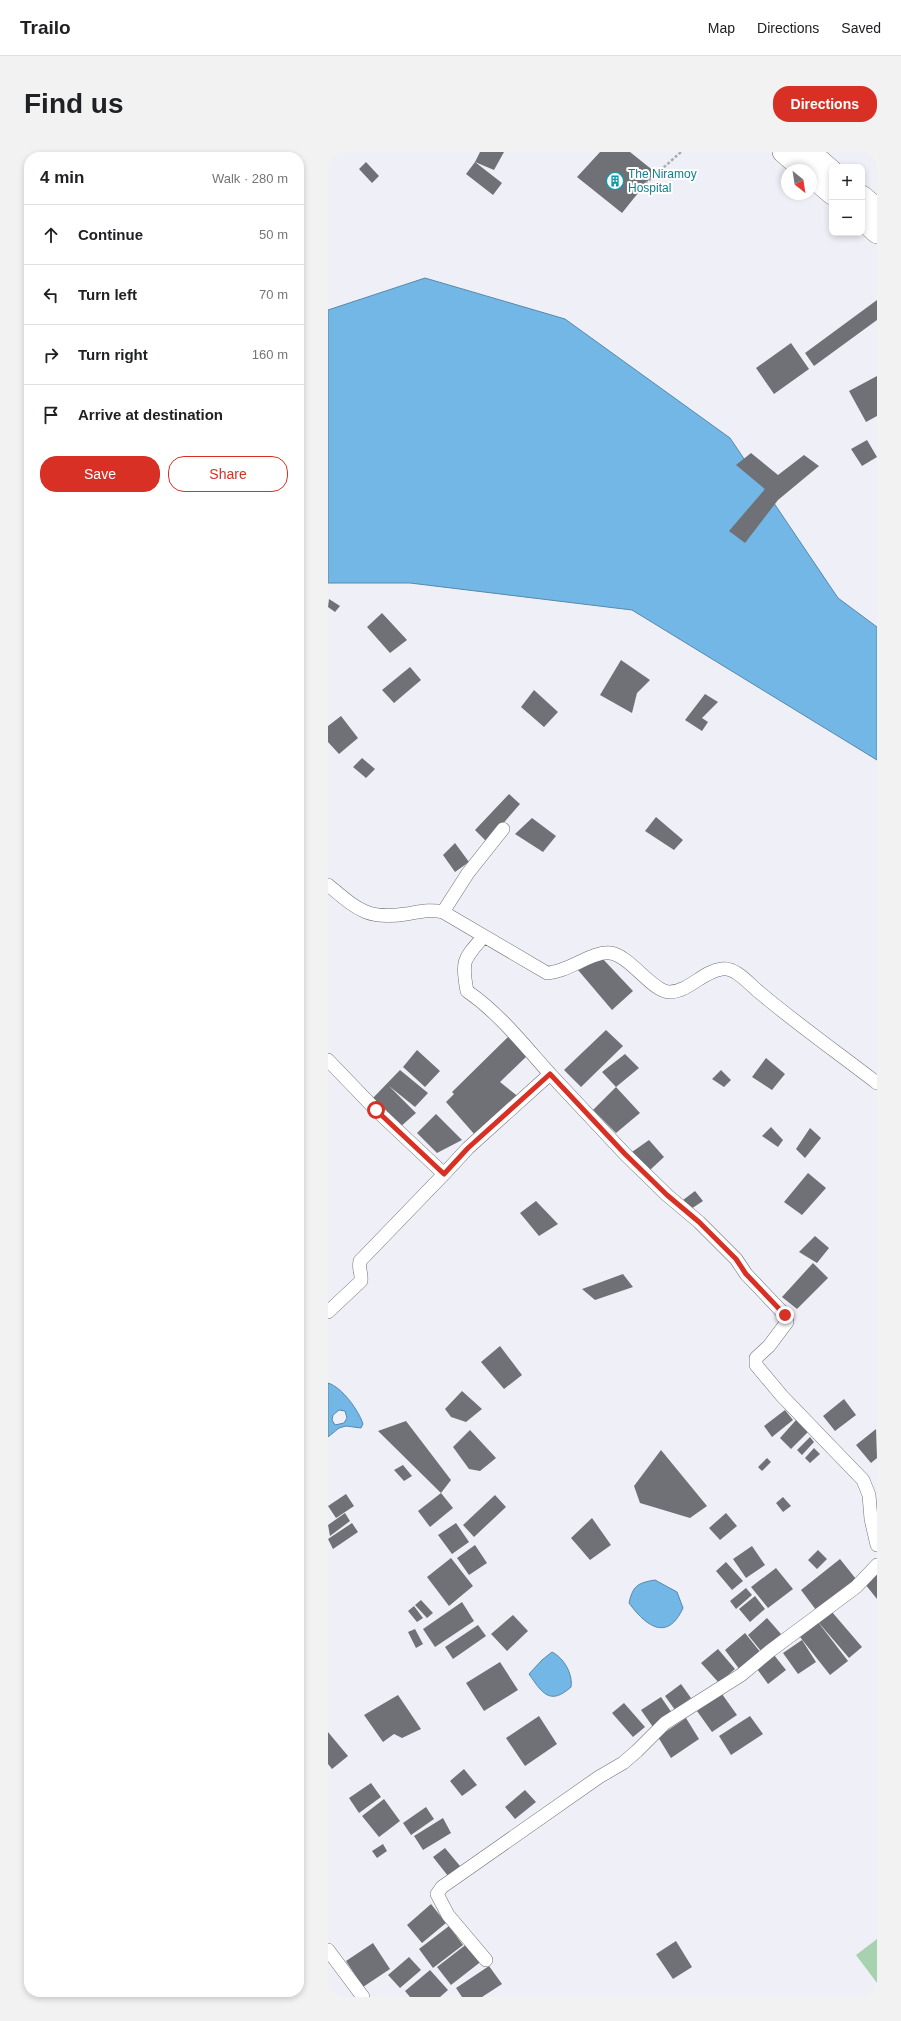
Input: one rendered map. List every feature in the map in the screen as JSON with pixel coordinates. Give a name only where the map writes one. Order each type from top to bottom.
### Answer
[{"type":"highway","points":[[783,152],[797,164]]},
{"type":"highway","points":[[810,152],[829,168]]},
{"type":"highway","points":[[817,181],[829,191]]},
{"type":"highway","points":[[865,199],[877,209]]},
{"type":"highway","points":[[865,222],[877,233]]},
{"type":"street","points":[[443,912],[468,873],[503,829]]},
{"type":"street","points":[[328,885],[346,901],[374,916],[391,916],[431,910],[443,912],[547,973],[557,972],[599,955],[610,953],[619,955],[659,988],[669,992],[686,988],[713,972],[723,968],[734,971],[776,1006],[877,1083]]},
{"type":"street","points":[[484,936],[466,957],[463,972],[468,991],[484,1003],[499,1018],[625,1154],[667,1195],[699,1222],[736,1259],[746,1274],[785,1315],[787,1322],[769,1346],[756,1358],[756,1365],[807,1422],[863,1480],[869,1495],[870,1519],[877,1545]]},
{"type":"street","points":[[328,1060],[376,1110],[444,1174]]},
{"type":"street","points":[[328,1312],[361,1280],[362,1275],[358,1268],[360,1261],[468,1148],[550,1074]]},
{"type":"street","points":[[486,1960],[448,1915],[437,1894],[442,1887],[599,1777],[623,1763],[665,1723],[741,1675],[770,1651],[856,1587],[877,1565]]},
{"type":"street","points":[[328,1950],[363,1997]]},
{"type":"path","points":[[645,184],[681,152]]},
{"type":"green space","points":[[877,1939],[877,1983],[856,1955]]},
{"type":"water","points":[[425,278],[565,319],[730,438],[838,598],[877,627],[877,760],[632,610],[410,583],[328,583],[328,310]]},
{"type":"water","points":[[328,1383],[339,1389],[344,1394],[358,1413],[363,1424],[361,1428],[346,1426],[339,1428],[328,1437]],"holes":[[[339,1410],[345,1411],[347,1418],[344,1423],[335,1425],[332,1420],[333,1415]]]},
{"type":"water","points":[[655,1580],[677,1592],[683,1608],[677,1619],[670,1625],[663,1628],[656,1627],[642,1618],[629,1603],[632,1593],[637,1586],[644,1582]]},
{"type":"water","points":[[552,1652],[564,1662],[571,1677],[571,1687],[564,1693],[557,1696],[547,1695],[538,1687],[529,1674]]},
{"type":"building","points":[[480,152],[504,152],[494,170],[475,162]]},
{"type":"building","name":"The Niramoy Hospital","points":[[600,152],[630,152],[655,172],[622,213],[577,177]]},
{"type":"building","points":[[366,162],[379,176],[372,183],[359,169]]},
{"type":"building","points":[[475,162],[502,183],[493,195],[466,174]]},
{"type":"building","points":[[877,300],[877,320],[814,366],[805,353]]},
{"type":"building","points":[[791,343],[809,369],[774,394],[756,368]]},
{"type":"building","points":[[877,376],[877,416],[866,422],[849,391]]},
{"type":"building","points":[[867,440],[877,457],[862,466],[851,449]]},
{"type":"building","points":[[751,453],[778,475],[804,455],[819,466],[778,500],[745,543],[729,531],[765,489],[736,465]]},
{"type":"building","points":[[329,599],[340,606],[335,612],[328,607]]},
{"type":"building","points":[[382,613],[407,640],[390,653],[367,627]]},
{"type":"building","points":[[621,660],[650,680],[637,693],[632,713],[600,695]]},
{"type":"building","points":[[410,667],[421,680],[394,703],[382,690]]},
{"type":"building","points":[[534,690],[558,712],[544,727],[521,707]]},
{"type":"building","points":[[705,694],[718,702],[702,718],[708,722],[702,731],[685,720]]},
{"type":"building","points":[[341,716],[358,738],[339,754],[328,742],[328,726]]},
{"type":"building","points":[[362,758],[375,769],[366,778],[353,767]]},
{"type":"building","points":[[509,794],[520,804],[487,842],[475,830]]},
{"type":"building","points":[[656,817],[683,840],[674,850],[645,831]]},
{"type":"building","points":[[532,818],[556,836],[543,852],[515,834]]},
{"type":"building","points":[[455,843],[469,862],[455,872],[443,855]]},
{"type":"building","points":[[602,958],[633,991],[612,1010],[578,970]]},
{"type":"building","points":[[606,1030],[623,1046],[581,1087],[564,1070]]},
{"type":"building","points":[[508,1037],[527,1056],[500,1082],[520,1098],[475,1135],[446,1102],[454,1094],[452,1092]]},
{"type":"building","points":[[417,1050],[440,1071],[425,1087],[403,1067]]},
{"type":"building","points":[[625,1054],[639,1068],[616,1087],[602,1072]]},
{"type":"building","points":[[766,1058],[785,1074],[772,1090],[752,1077]]},
{"type":"building","points":[[400,1070],[428,1093],[415,1107],[389,1086],[416,1113],[400,1127],[372,1099]]},
{"type":"building","points":[[721,1070],[731,1080],[724,1087],[712,1079]]},
{"type":"building","points":[[616,1087],[640,1113],[616,1133],[593,1110]]},
{"type":"building","points":[[436,1114],[462,1140],[437,1153],[417,1133]]},
{"type":"building","points":[[771,1127],[783,1140],[778,1147],[762,1136]]},
{"type":"building","points":[[810,1128],[821,1138],[805,1158],[796,1149]]},
{"type":"building","points":[[649,1140],[664,1157],[650,1170],[632,1152]]},
{"type":"building","points":[[808,1173],[826,1188],[802,1215],[784,1202]]},
{"type":"building","points":[[695,1191],[703,1201],[691,1209],[683,1200]]},
{"type":"building","points":[[536,1201],[558,1224],[539,1236],[520,1213]]},
{"type":"building","points":[[815,1236],[829,1248],[817,1263],[799,1252]]},
{"type":"building","points":[[813,1263],[828,1278],[797,1309],[782,1297]]},
{"type":"building","points":[[623,1274],[633,1287],[595,1300],[582,1289]]},
{"type":"building","points":[[500,1346],[522,1375],[504,1389],[481,1362]]},
{"type":"building","points":[[462,1391],[482,1409],[466,1422],[451,1417],[445,1409]]},
{"type":"building","points":[[844,1399],[856,1415],[835,1431],[823,1416]]},
{"type":"building","points":[[785,1410],[793,1420],[772,1437],[764,1426]]},
{"type":"building","points":[[796,1420],[808,1432],[791,1449],[780,1438]]},
{"type":"building","points":[[406,1421],[451,1480],[441,1493],[378,1431]]},
{"type":"building","points":[[876,1429],[877,1458],[871,1463],[856,1445]]},
{"type":"building","points":[[470,1430],[496,1458],[480,1471],[469,1469],[453,1447]]},
{"type":"building","points":[[810,1437],[814,1442],[802,1455],[797,1450]]},
{"type":"building","points":[[814,1448],[820,1454],[810,1463],[805,1458]]},
{"type":"building","points":[[661,1450],[707,1506],[690,1518],[640,1503],[634,1486]]},
{"type":"building","points":[[767,1458],[771,1462],[762,1471],[758,1467]]},
{"type":"building","points":[[403,1465],[412,1476],[404,1481],[394,1470]]},
{"type":"building","points":[[441,1493],[453,1508],[430,1527],[418,1511]]},
{"type":"building","points":[[346,1494],[354,1506],[336,1518],[328,1506]]},
{"type":"building","points":[[495,1495],[506,1507],[474,1537],[463,1525]]},
{"type":"building","points":[[783,1497],[791,1506],[783,1512],[776,1503]]},
{"type":"building","points":[[345,1513],[350,1521],[330,1536],[328,1525]]},
{"type":"building","points":[[726,1513],[737,1526],[720,1540],[709,1528]]},
{"type":"building","points":[[592,1518],[611,1545],[590,1560],[571,1538]]},
{"type":"building","points":[[352,1523],[358,1532],[333,1549],[328,1539]]},
{"type":"building","points":[[456,1523],[469,1542],[452,1554],[438,1535]]},
{"type":"building","points":[[475,1545],[487,1563],[469,1575],[457,1558]]},
{"type":"building","points":[[752,1546],[765,1565],[746,1578],[733,1559]]},
{"type":"building","points":[[818,1550],[827,1559],[817,1569],[808,1560]]},
{"type":"building","points":[[451,1558],[473,1586],[449,1606],[427,1577]]},
{"type":"building","points":[[840,1559],[856,1579],[816,1610],[801,1590]]},
{"type":"building","points":[[726,1562],[743,1581],[732,1590],[716,1571]]},
{"type":"building","points":[[776,1568],[793,1589],[768,1608],[751,1587]]},
{"type":"building","points":[[877,1574],[877,1599],[865,1584]]},
{"type":"building","points":[[746,1588],[752,1595],[736,1609],[730,1601]]},
{"type":"building","points":[[755,1596],[765,1609],[750,1622],[739,1609]]},
{"type":"building","points":[[421,1600],[433,1613],[427,1618],[415,1605]]},
{"type":"building","points":[[462,1602],[474,1621],[435,1647],[423,1629]]},
{"type":"building","points":[[414,1606],[423,1618],[417,1622],[408,1611]]},
{"type":"building","points":[[832,1612],[862,1647],[849,1658],[819,1623]]},
{"type":"building","points":[[513,1615],[528,1631],[507,1651],[491,1634]]},
{"type":"building","points":[[767,1618],[781,1634],[761,1651],[748,1635]]},
{"type":"building","points":[[818,1622],[848,1661],[830,1675],[800,1637]]},
{"type":"building","points":[[478,1625],[486,1636],[453,1659],[445,1647]]},
{"type":"building","points":[[415,1629],[423,1644],[416,1648],[408,1632]]},
{"type":"building","points":[[745,1633],[761,1653],[740,1670],[725,1650]]},
{"type":"building","points":[[802,1640],[816,1662],[798,1674],[783,1653]]},
{"type":"building","points":[[718,1649],[735,1669],[719,1683],[701,1663]]},
{"type":"building","points":[[774,1655],[786,1670],[768,1684],[757,1669]]},
{"type":"building","points":[[500,1662],[518,1690],[484,1711],[466,1683]]},
{"type":"building","points":[[681,1684],[691,1698],[675,1710],[665,1696]]},
{"type":"building","points":[[722,1694],[737,1715],[712,1732],[697,1711]]},
{"type":"building","points":[[398,1695],[421,1729],[402,1738],[394,1734],[383,1742],[364,1715]]},
{"type":"building","points":[[661,1697],[672,1713],[653,1727],[641,1710]]},
{"type":"building","points":[[624,1703],[645,1727],[633,1737],[612,1713]]},
{"type":"building","points":[[539,1716],[557,1744],[525,1766],[506,1738]]},
{"type":"building","points":[[750,1716],[763,1734],[731,1755],[719,1736]]},
{"type":"building","points":[[686,1718],[699,1739],[671,1758],[658,1737]]},
{"type":"building","points":[[328,1732],[348,1756],[332,1769],[328,1764]]},
{"type":"building","points":[[464,1769],[477,1785],[462,1796],[450,1781]]},
{"type":"building","points":[[371,1783],[381,1797],[359,1813],[349,1798]]},
{"type":"building","points":[[525,1790],[536,1802],[515,1819],[505,1807]]},
{"type":"building","points":[[384,1799],[400,1821],[379,1837],[362,1816]]},
{"type":"building","points":[[426,1807],[434,1819],[411,1835],[403,1823]]},
{"type":"building","points":[[443,1818],[451,1833],[423,1850],[414,1836]]},
{"type":"building","points":[[383,1844],[387,1851],[377,1858],[372,1851]]},
{"type":"building","points":[[445,1848],[460,1866],[448,1876],[433,1857]]},
{"type":"building","points":[[431,1904],[446,1923],[422,1943],[407,1925]]},
{"type":"building","points":[[449,1926],[463,1945],[433,1968],[419,1949]]},
{"type":"building","points":[[676,1941],[692,1967],[673,1979],[656,1954]]},
{"type":"building","points":[[373,1943],[390,1969],[363,1987],[346,1961]]},
{"type":"building","points":[[468,1943],[483,1960],[451,1985],[437,1967]]},
{"type":"building","points":[[409,1957],[421,1970],[400,1988],[388,1975]]},
{"type":"building","points":[[489,1966],[502,1984],[482,1997],[462,1997],[456,1988]]},
{"type":"building","points":[[430,1970],[448,1990],[440,1997],[410,1997],[405,1991]]},
{"type":"place","name":"The Niramoy Hospital","points":[[615,181]]},
{"type":"route","points":[[376,1110],[444,1174],[468,1148],[517,1106],[550,1074],[625,1154],[667,1195],[699,1222],[736,1259],[746,1274],[776,1303],[785,1315]]}]
